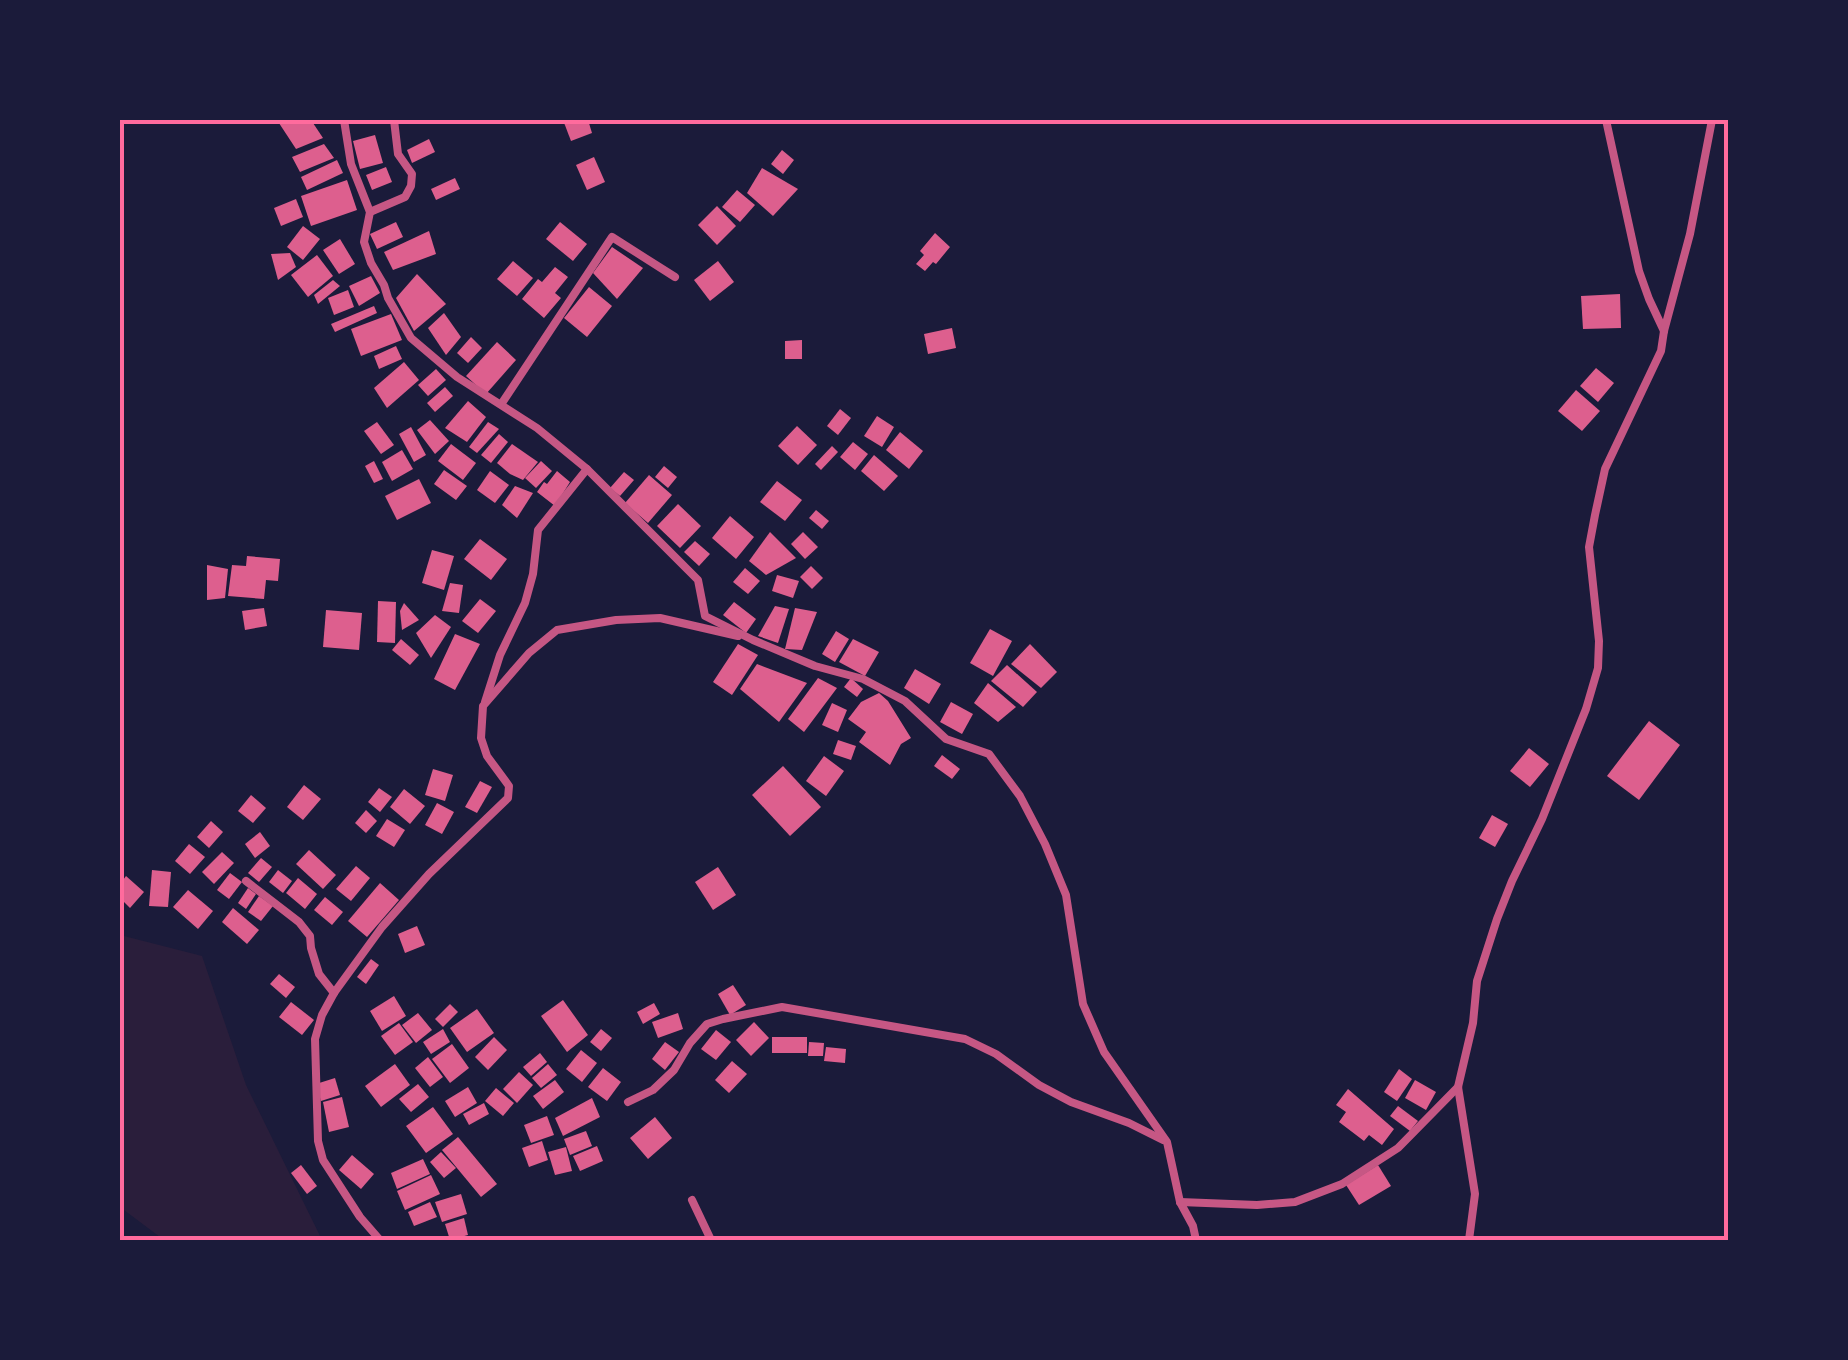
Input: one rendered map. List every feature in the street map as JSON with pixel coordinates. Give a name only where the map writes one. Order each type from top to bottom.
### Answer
[{"type":"street","points":[[344,120],[351,164],[370,212],[364,242],[410,338],[480,394],[502,403],[538,428],[587,469],[698,580],[705,616],[815,666],[863,679],[905,701],[946,739],[989,754],[1020,796],[1045,844],[1066,895],[1083,1004],[1104,1052],[1167,1142],[1180,1202],[1196,1240]]},
{"type":"street","points":[[370,212],[404,197],[412,186],[412,174],[398,154],[394,120]]},
{"type":"street","points":[[1606,120],[1639,271],[1664,331]]},
{"type":"street","points":[[1469,1240],[1475,1194],[1458,1087],[1473,1023],[1477,981],[1512,881],[1542,819],[1586,709],[1598,668],[1589,546],[1595,515],[1605,469],[1661,352],[1712,120]]},
{"type":"street","points":[[502,403],[612,237],[674,276]]},
{"type":"street","points":[[380,1240],[323,1160],[318,1141],[315,1038],[334,993],[394,914],[429,874],[508,798],[509,786],[487,756],[482,738],[483,706],[500,655],[525,603],[534,574],[538,530],[587,469]]},
{"type":"street","points":[[483,706],[556,630],[616,620],[660,618],[752,640]]},
{"type":"street","points":[[246,881],[299,922],[310,936],[319,974],[334,993]]},
{"type":"street","points":[[628,1102],[653,1090],[674,1070],[690,1042],[707,1024],[782,1006],[965,1039],[1071,1102],[1167,1142]]},
{"type":"street","points":[[1180,1202],[1295,1202],[1342,1184],[1398,1148],[1458,1087]]},
{"type":"street","points":[[692,1200],[711,1240]]},
{"type":"shaded area","points":[[120,935],[202,956],[246,1085],[322,1240],[164,1240],[120,1207]]},
{"type":"building","points":[[277,120],[311,120],[323,138],[296,149]]},
{"type":"building","points":[[563,120],[588,120],[592,133],[571,141]]},
{"type":"building","points":[[375,135],[383,163],[360,169],[353,141]]},
{"type":"building","points":[[429,139],[435,152],[412,163],[407,150]]},
{"type":"building","points":[[324,144],[334,158],[300,172],[292,157]]},
{"type":"building","points":[[782,150],[794,160],[783,174],[771,164]]},
{"type":"building","points":[[594,157],[605,182],[587,190],[576,165]]},
{"type":"building","points":[[337,160],[343,173],[307,190],[301,177]]},
{"type":"building","points":[[386,167],[392,182],[372,190],[366,175]]},
{"type":"building","points":[[762,168],[798,189],[773,216],[747,193]]},
{"type":"building","points":[[455,178],[460,189],[436,200],[431,189]]},
{"type":"building","points":[[347,180],[357,210],[311,226],[301,196]]},
{"type":"building","points":[[737,190],[755,205],[740,222],[722,207]]},
{"type":"building","points":[[296,199],[303,217],[281,226],[274,208]]},
{"type":"building","points":[[717,206],[736,226],[717,245],[698,225]]},
{"type":"building","points":[[396,222],[403,237],[377,249],[370,234]]},
{"type":"building","points":[[560,222],[587,244],[573,261],[546,239]]},
{"type":"building","points":[[303,226],[320,239],[303,260],[287,247]]},
{"type":"building","points":[[429,231],[436,254],[393,270],[384,252]]},
{"type":"building","points":[[935,233],[950,247],[925,271],[916,264],[924,255],[920,251]]},
{"type":"building","points":[[340,239],[355,264],[339,274],[323,250]]},
{"type":"building","points":[[612,247],[643,268],[617,299],[593,273]]},
{"type":"building","points":[[290,253],[296,267],[278,280],[271,254]]},
{"type":"building","points":[[317,255],[333,276],[308,297],[291,275]]},
{"type":"building","points":[[513,261],[533,278],[517,296],[497,279]]},
{"type":"building","points":[[718,261],[734,282],[710,301],[694,280]]},
{"type":"building","points":[[555,267],[568,277],[555,293],[561,298],[544,318],[522,299],[538,279],[542,282]]},
{"type":"building","points":[[417,274],[446,304],[414,331],[396,298]]},
{"type":"building","points":[[371,276],[380,293],[359,306],[349,286]]},
{"type":"building","points":[[333,280],[340,286],[318,304],[314,295]]},
{"type":"building","points":[[589,287],[612,306],[587,337],[564,318]]},
{"type":"building","points":[[348,290],[354,307],[334,315],[328,298]]},
{"type":"building","points":[[1620,294],[1621,328],[1583,329],[1581,296]]},
{"type":"building","points":[[374,306],[377,313],[335,332],[331,324]]},
{"type":"building","points":[[444,313],[461,337],[446,355],[428,328]]},
{"type":"building","points":[[391,314],[402,340],[361,356],[351,329]]},
{"type":"building","points":[[952,328],[956,348],[928,354],[924,334]]},
{"type":"building","points":[[471,337],[482,348],[468,363],[457,353]]},
{"type":"building","points":[[802,340],[802,359],[785,359],[785,341]]},
{"type":"building","points":[[497,342],[516,360],[486,394],[466,376]]},
{"type":"building","points":[[396,346],[402,359],[379,369],[374,356]]},
{"type":"building","points":[[404,362],[419,380],[387,408],[374,388]]},
{"type":"building","points":[[1596,368],[1614,383],[1598,402],[1580,386]]},
{"type":"building","points":[[436,369],[446,380],[428,396],[418,385]]},
{"type":"building","points":[[445,387],[453,396],[435,412],[427,403]]},
{"type":"building","points":[[1576,390],[1600,411],[1582,431],[1558,411]]},
{"type":"building","points":[[468,401],[486,417],[467,442],[445,428]]},
{"type":"building","points":[[840,409],[851,418],[838,435],[827,426]]},
{"type":"building","points":[[877,416],[894,427],[882,447],[864,436]]},
{"type":"building","points":[[430,420],[449,441],[435,454],[417,430]]},
{"type":"building","points":[[377,422],[394,445],[381,454],[364,431]]},
{"type":"building","points":[[488,422],[499,429],[477,453],[469,447]]},
{"type":"building","points":[[797,426],[817,445],[798,465],[778,446]]},
{"type":"building","points":[[411,427],[426,455],[414,462],[399,434]]},
{"type":"building","points":[[900,432],[923,451],[909,469],[886,450]]},
{"type":"building","points":[[499,434],[508,442],[491,463],[481,455]]},
{"type":"building","points":[[853,442],[868,454],[855,470],[840,457]]},
{"type":"building","points":[[451,444],[476,463],[463,480],[438,461]]},
{"type":"building","points":[[512,444],[538,462],[523,480],[497,463]]},
{"type":"building","points":[[832,446],[838,452],[821,470],[815,464]]},
{"type":"building","points":[[402,450],[413,469],[392,481],[382,462]]},
{"type":"building","points":[[874,455],[898,476],[884,491],[861,471]]},
{"type":"building","points":[[374,461],[383,479],[374,483],[365,466]]},
{"type":"building","points":[[541,461],[552,471],[536,488],[525,478]]},
{"type":"building","points":[[664,466],[677,477],[668,488],[655,477]]},
{"type":"building","points":[[444,470],[467,486],[456,500],[434,484]]},
{"type":"building","points":[[490,471],[509,485],[495,503],[477,490]]},
{"type":"building","points":[[557,471],[570,482],[555,506],[537,492]]},
{"type":"building","points":[[624,472],[634,480],[620,496],[610,488]]},
{"type":"building","points":[[649,475],[672,495],[648,523],[625,503]]},
{"type":"building","points":[[419,479],[431,503],[397,520],[385,496]]},
{"type":"building","points":[[777,481],[802,500],[785,521],[760,502]]},
{"type":"building","points":[[515,486],[533,493],[517,518],[502,505]]},
{"type":"building","points":[[678,504],[701,526],[680,548],[657,526]]},
{"type":"building","points":[[816,510],[829,521],[822,529],[809,518]]},
{"type":"building","points":[[730,516],[754,537],[736,559],[712,538]]},
{"type":"building","points":[[770,532],[796,558],[766,575],[749,561]]},
{"type":"building","points":[[803,532],[818,547],[805,559],[791,544]]},
{"type":"building","points":[[480,539],[507,559],[491,580],[464,559]]},
{"type":"building","points":[[695,541],[710,554],[699,566],[684,552]]},
{"type":"building","points":[[432,550],[454,556],[444,590],[422,583]]},
{"type":"building","points":[[247,556],[280,559],[278,581],[266,580],[264,599],[228,596],[232,565],[246,566]]},
{"type":"building","points":[[207,565],[228,569],[225,598],[207,600]]},
{"type":"building","points":[[811,566],[823,578],[812,589],[800,577]]},
{"type":"building","points":[[745,568],[760,581],[748,594],[733,582]]},
{"type":"building","points":[[777,575],[799,581],[793,598],[772,591]]},
{"type":"building","points":[[450,583],[463,585],[459,613],[442,611]]},
{"type":"building","points":[[480,599],[496,611],[478,633],[462,621]]},
{"type":"building","points":[[378,601],[396,602],[395,643],[377,642]]},
{"type":"building","points":[[734,602],[756,619],[746,633],[723,615]]},
{"type":"building","points":[[404,603],[419,620],[402,630],[400,611]]},
{"type":"building","points":[[775,606],[789,609],[778,643],[758,636]]},
{"type":"building","points":[[264,608],[267,626],[245,630],[242,611]]},
{"type":"building","points":[[795,608],[817,612],[802,650],[785,649]]},
{"type":"building","points":[[326,610],[362,613],[359,650],[323,647]]},
{"type":"building","points":[[435,615],[451,627],[431,658],[416,633]]},
{"type":"building","points":[[990,629],[1012,641],[993,676],[970,663]]},
{"type":"building","points":[[836,631],[849,639],[835,662],[822,654]]},
{"type":"building","points":[[455,634],[480,644],[455,690],[434,679]]},
{"type":"building","points":[[401,639],[419,655],[410,665],[392,650]]},
{"type":"building","points":[[853,639],[879,652],[865,676],[839,662]]},
{"type":"building","points":[[738,644],[758,655],[732,695],[713,682]]},
{"type":"building","points":[[1030,644],[1057,672],[1041,688],[1011,664]]},
{"type":"building","points":[[757,664],[807,683],[779,722],[740,689]]},
{"type":"building","points":[[1007,665],[1037,692],[1023,707],[991,681]]},
{"type":"building","points":[[915,669],[941,684],[929,704],[904,688]]},
{"type":"building","points":[[818,678],[837,688],[804,732],[788,719]]},
{"type":"building","points":[[851,678],[863,689],[857,697],[844,687]]},
{"type":"building","points":[[988,683],[1016,707],[998,722],[974,703]]},
{"type":"building","points":[[879,693],[911,738],[901,744],[890,765],[859,742],[866,732],[848,719],[861,702]]},
{"type":"building","points":[[951,702],[973,714],[962,734],[940,722]]},
{"type":"building","points":[[832,703],[847,710],[838,732],[822,725]]},
{"type":"building","points":[[1649,721],[1680,745],[1639,800],[1607,776]]},
{"type":"building","points":[[838,740],[856,746],[851,760],[833,754]]},
{"type":"building","points":[[1529,748],[1549,764],[1530,787],[1510,771]]},
{"type":"building","points":[[942,755],[960,769],[952,779],[934,766]]},
{"type":"building","points":[[824,756],[844,771],[826,796],[806,781]]},
{"type":"building","points":[[783,766],[821,807],[790,836],[752,795]]},
{"type":"building","points":[[433,769],[453,775],[445,801],[425,795]]},
{"type":"building","points":[[480,781],[492,787],[477,813],[465,807]]},
{"type":"building","points":[[304,785],[321,799],[303,820],[287,807]]},
{"type":"building","points":[[379,788],[392,797],[380,812],[368,802]]},
{"type":"building","points":[[404,789],[425,806],[410,824],[390,807]]},
{"type":"building","points":[[251,795],[266,808],[253,823],[238,811]]},
{"type":"building","points":[[437,803],[454,812],[442,834],[425,825]]},
{"type":"building","points":[[366,810],[377,821],[366,833],[355,823]]},
{"type":"building","points":[[1492,815],[1508,824],[1495,847],[1479,838]]},
{"type":"building","points":[[387,819],[405,830],[394,847],[376,836]]},
{"type":"building","points":[[211,821],[223,832],[209,848],[197,837]]},
{"type":"building","points":[[260,832],[270,846],[255,858],[245,844]]},
{"type":"building","points":[[189,844],[205,857],[190,874],[175,861]]},
{"type":"building","points":[[309,850],[336,875],[323,889],[296,864]]},
{"type":"building","points":[[222,852],[234,863],[214,884],[202,872]]},
{"type":"building","points":[[261,858],[272,867],[259,882],[248,873]]},
{"type":"building","points":[[356,866],[370,878],[351,901],[336,889]]},
{"type":"building","points":[[718,867],[736,895],[713,910],[695,882]]},
{"type":"building","points":[[152,870],[171,872],[168,907],[149,906]]},
{"type":"building","points":[[278,870],[292,881],[283,893],[269,882]]},
{"type":"building","points":[[230,873],[242,882],[229,899],[217,890]]},
{"type":"building","points":[[126,876],[144,892],[130,908],[120,898],[120,884]]},
{"type":"building","points":[[298,878],[317,894],[305,909],[286,893]]},
{"type":"building","points":[[380,883],[399,900],[367,937],[348,921]]},
{"type":"building","points":[[248,888],[256,894],[246,909],[238,903]]},
{"type":"building","points":[[188,890],[213,911],[198,929],[173,907]]},
{"type":"building","points":[[259,896],[273,906],[261,921],[248,912]]},
{"type":"building","points":[[325,897],[343,912],[332,925],[314,910]]},
{"type":"building","points":[[233,908],[259,930],[247,944],[222,922]]},
{"type":"building","points":[[417,926],[425,945],[405,953],[398,934]]},
{"type":"building","points":[[371,959],[379,965],[366,984],[357,977]]},
{"type":"building","points":[[279,974],[295,987],[286,998],[270,984]]},
{"type":"building","points":[[733,985],[746,1005],[730,1015],[718,994]]},
{"type":"building","points":[[394,996],[406,1016],[382,1031],[370,1011]]},
{"type":"building","points":[[563,1000],[588,1035],[567,1052],[541,1016]]},
{"type":"building","points":[[291,1002],[314,1020],[302,1035],[279,1017]]},
{"type":"building","points":[[654,1003],[660,1014],[643,1024],[637,1012]]},
{"type":"building","points":[[450,1004],[458,1012],[443,1027],[435,1019]]},
{"type":"building","points":[[477,1009],[494,1033],[467,1052],[450,1028]]},
{"type":"building","points":[[418,1013],[432,1030],[416,1043],[402,1025]]},
{"type":"building","points":[[678,1013],[683,1029],[658,1038],[652,1022]]},
{"type":"building","points":[[754,1022],[769,1038],[751,1056],[736,1040]]},
{"type":"building","points":[[399,1023],[413,1042],[395,1055],[381,1036]]},
{"type":"building","points":[[443,1029],[450,1042],[431,1054],[423,1042]]},
{"type":"building","points":[[601,1029],[612,1038],[601,1051],[590,1042]]},
{"type":"building","points":[[716,1030],[731,1042],[716,1060],[701,1049]]},
{"type":"building","points":[[494,1037],[507,1050],[488,1070],[475,1057]]},
{"type":"building","points":[[772,1037],[807,1037],[807,1053],[772,1053]]},
{"type":"building","points":[[665,1042],[679,1052],[665,1070],[652,1059]]},
{"type":"building","points":[[809,1042],[824,1043],[823,1056],[808,1056]]},
{"type":"building","points":[[452,1044],[469,1068],[450,1083],[432,1059]]},
{"type":"building","points":[[826,1047],[846,1049],[845,1063],[824,1061]]},
{"type":"building","points":[[581,1050],[597,1063],[582,1082],[566,1069]]},
{"type":"building","points":[[540,1053],[547,1062],[531,1076],[523,1067]]},
{"type":"building","points":[[428,1057],[443,1077],[430,1087],[415,1068]]},
{"type":"building","points":[[732,1061],[747,1074],[729,1093],[715,1080]]},
{"type":"building","points":[[395,1064],[410,1085],[381,1107],[365,1086]]},
{"type":"building","points":[[548,1064],[557,1075],[541,1088],[532,1078]]},
{"type":"building","points":[[603,1068],[621,1082],[607,1101],[588,1087]]},
{"type":"building","points":[[1399,1069],[1412,1079],[1397,1101],[1384,1092]]},
{"type":"building","points":[[519,1072],[533,1085],[517,1103],[503,1089]]},
{"type":"building","points":[[335,1078],[340,1095],[321,1101],[316,1084]]},
{"type":"building","points":[[555,1080],[564,1092],[543,1109],[533,1096]]},
{"type":"building","points":[[1415,1080],[1436,1092],[1426,1110],[1405,1098]]},
{"type":"building","points":[[418,1084],[429,1097],[411,1112],[399,1099]]},
{"type":"building","points":[[468,1087],[477,1103],[455,1117],[445,1101]]},
{"type":"building","points":[[496,1088],[514,1103],[503,1116],[485,1101]]},
{"type":"building","points":[[1348,1089],[1394,1129],[1382,1145],[1369,1135],[1364,1141],[1339,1122],[1346,1112],[1336,1105]]},
{"type":"building","points":[[342,1097],[349,1127],[329,1132],[323,1102]]},
{"type":"building","points":[[592,1098],[600,1117],[563,1136],[555,1118]]},
{"type":"building","points":[[484,1103],[489,1114],[469,1125],[463,1114]]},
{"type":"building","points":[[1398,1106],[1418,1121],[1410,1131],[1390,1116]]},
{"type":"building","points":[[433,1107],[453,1134],[426,1153],[406,1126]]},
{"type":"building","points":[[547,1116],[554,1135],[531,1143],[524,1125]]},
{"type":"building","points":[[655,1117],[672,1138],[648,1159],[630,1138]]},
{"type":"building","points":[[586,1131],[592,1146],[570,1155],[564,1139]]},
{"type":"building","points":[[458,1137],[497,1184],[481,1197],[442,1150]]},
{"type":"building","points":[[542,1141],[548,1160],[529,1167],[522,1148]]},
{"type":"building","points":[[597,1146],[603,1161],[580,1171],[573,1156]]},
{"type":"building","points":[[566,1147],[572,1171],[555,1175],[548,1152]]},
{"type":"building","points":[[441,1152],[456,1168],[444,1178],[430,1162]]},
{"type":"building","points":[[352,1155],[374,1174],[361,1189],[339,1170]]},
{"type":"building","points":[[423,1159],[430,1174],[397,1189],[391,1173]]},
{"type":"building","points":[[301,1165],[317,1186],[307,1194],[291,1173]]},
{"type":"building","points":[[1378,1165],[1391,1186],[1359,1205],[1346,1185]]},
{"type":"building","points":[[431,1175],[440,1194],[405,1210],[397,1191]]},
{"type":"building","points":[[461,1194],[467,1214],[442,1222],[435,1202]]},
{"type":"building","points":[[430,1202],[437,1217],[414,1226],[408,1212]]},
{"type":"building","points":[[464,1218],[468,1235],[450,1240],[445,1224]]}]
